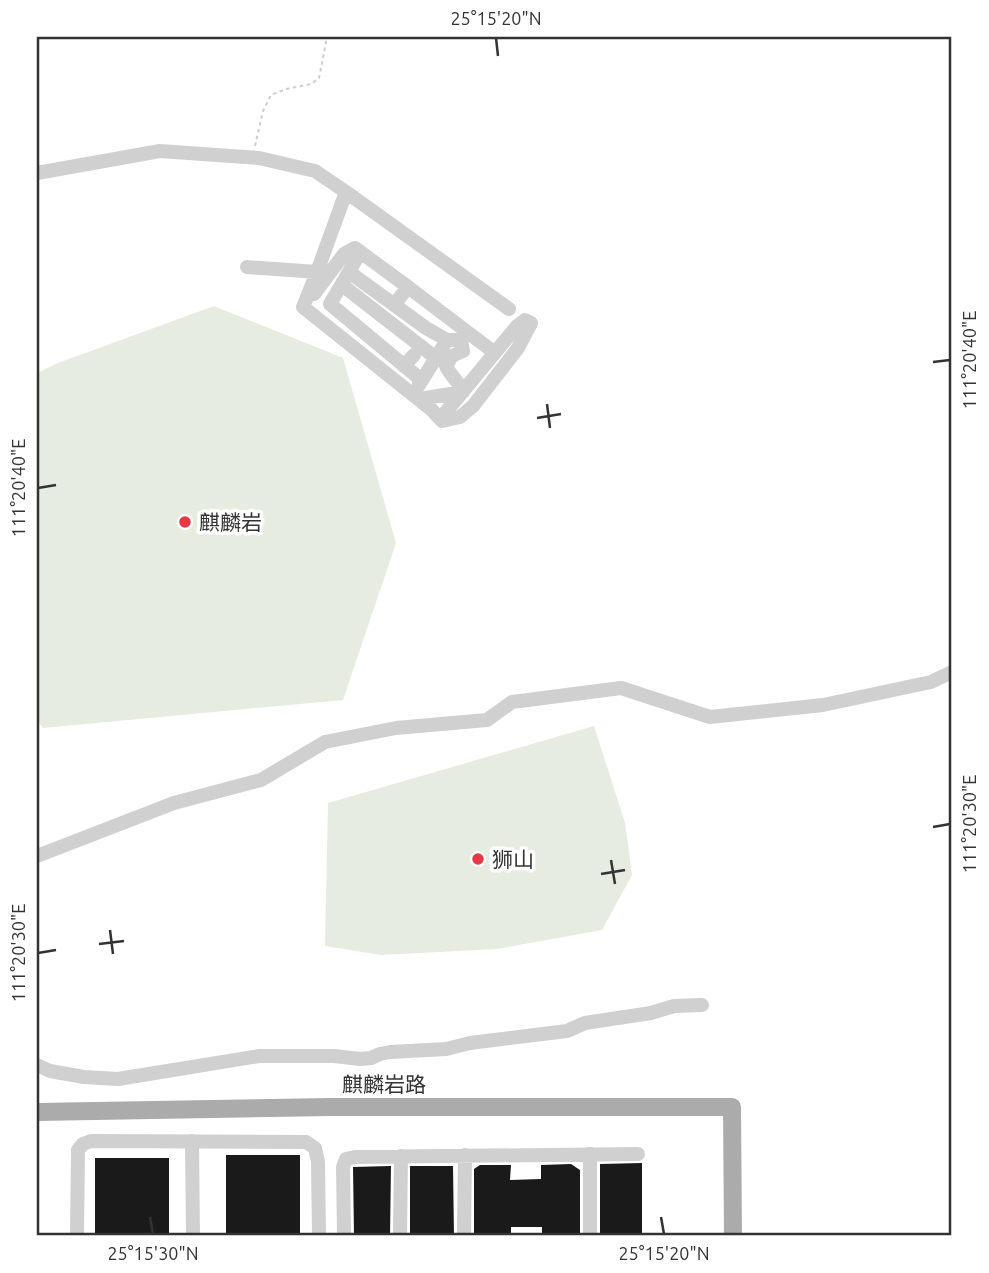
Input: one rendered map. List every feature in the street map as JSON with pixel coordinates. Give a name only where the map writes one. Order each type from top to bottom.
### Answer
[{"type":"main road","name":"麒麟岩路","points":[[37,1112],[331,1107],[732,1107],[733,1236]]},
{"type":"street","points":[[37,173],[160,151],[252,157],[315,171],[509,309]]},
{"type":"street","points":[[303,307],[346,192]]},
{"type":"street","points":[[303,307],[344,254],[355,248]]},
{"type":"street","points":[[355,248],[357,258],[330,304],[370,338],[410,354],[436,358]]},
{"type":"street","points":[[355,248],[495,353]]},
{"type":"street","points":[[247,267],[317,272]]},
{"type":"street","points":[[345,278],[370,278],[394,305],[429,323],[447,340],[461,340],[463,351],[452,356],[446,366],[450,375],[459,382],[463,392]]},
{"type":"street","points":[[345,278],[360,299],[385,318],[410,354],[419,385],[447,340]]},
{"type":"street","points":[[394,305],[408,287]]},
{"type":"street","points":[[346,318],[360,299]]},
{"type":"street","points":[[303,307],[432,410],[440,419],[442,421],[460,417],[473,407],[518,348],[531,323],[525,320],[516,326],[440,419]]},
{"type":"street","points":[[370,338],[385,318]]},
{"type":"street","points":[[419,400],[463,392]]},
{"type":"street","points":[[37,856],[174,803],[261,780],[325,742],[396,728],[487,720],[512,702],[621,688],[710,717],[824,705],[931,682],[952,672]]},
{"type":"street","points":[[37,1065],[50,1071],[73,1075],[118,1079],[259,1056],[334,1056],[360,1059],[390,1052],[446,1049],[470,1043],[567,1031],[585,1023],[651,1013],[674,1006],[702,1005]]},
{"type":"street","points":[[77,1236],[78,1150],[92,1140],[306,1142],[315,1148],[318,1161],[319,1236]]},
{"type":"street","points":[[192,1141],[193,1236]]},
{"type":"street","points":[[590,1154],[590,1236]]},
{"type":"street","points":[[344,1236],[343,1167],[346,1158],[638,1154]]},
{"type":"street","points":[[400,1236],[401,1156]]},
{"type":"street","points":[[464,1236],[465,1156]]},
{"type":"path","points":[[252,157],[263,111],[271,95],[311,84],[319,78],[327,37]]},
{"type":"shaded area","points":[[214,306],[343,358],[396,543],[343,700],[43,728],[37,720],[37,373]]},
{"type":"shaded area","points":[[594,726],[625,823],[632,875],[602,930],[497,949],[381,955],[325,946],[328,803]]},
{"type":"building","points":[[226,1155],[300,1155],[300,1236],[226,1236]]},
{"type":"building","points":[[95,1158],[169,1158],[169,1236],[95,1236]]},
{"type":"building","points":[[642,1163],[642,1236],[600,1236],[600,1164]]},
{"type":"building","points":[[571,1164],[580,1170],[580,1236],[542,1236],[542,1227],[511,1227],[511,1236],[474,1236],[474,1169],[480,1165],[511,1165],[510,1180],[541,1179],[541,1165]]},
{"type":"building","points":[[391,1166],[390,1236],[354,1236],[353,1167]]},
{"type":"building","points":[[410,1166],[453,1166],[454,1236],[410,1236]]},
{"type":"place","name":"麒麟岩","points":[[185,522]]},
{"type":"place","name":"狮山","points":[[478,859]]}]
